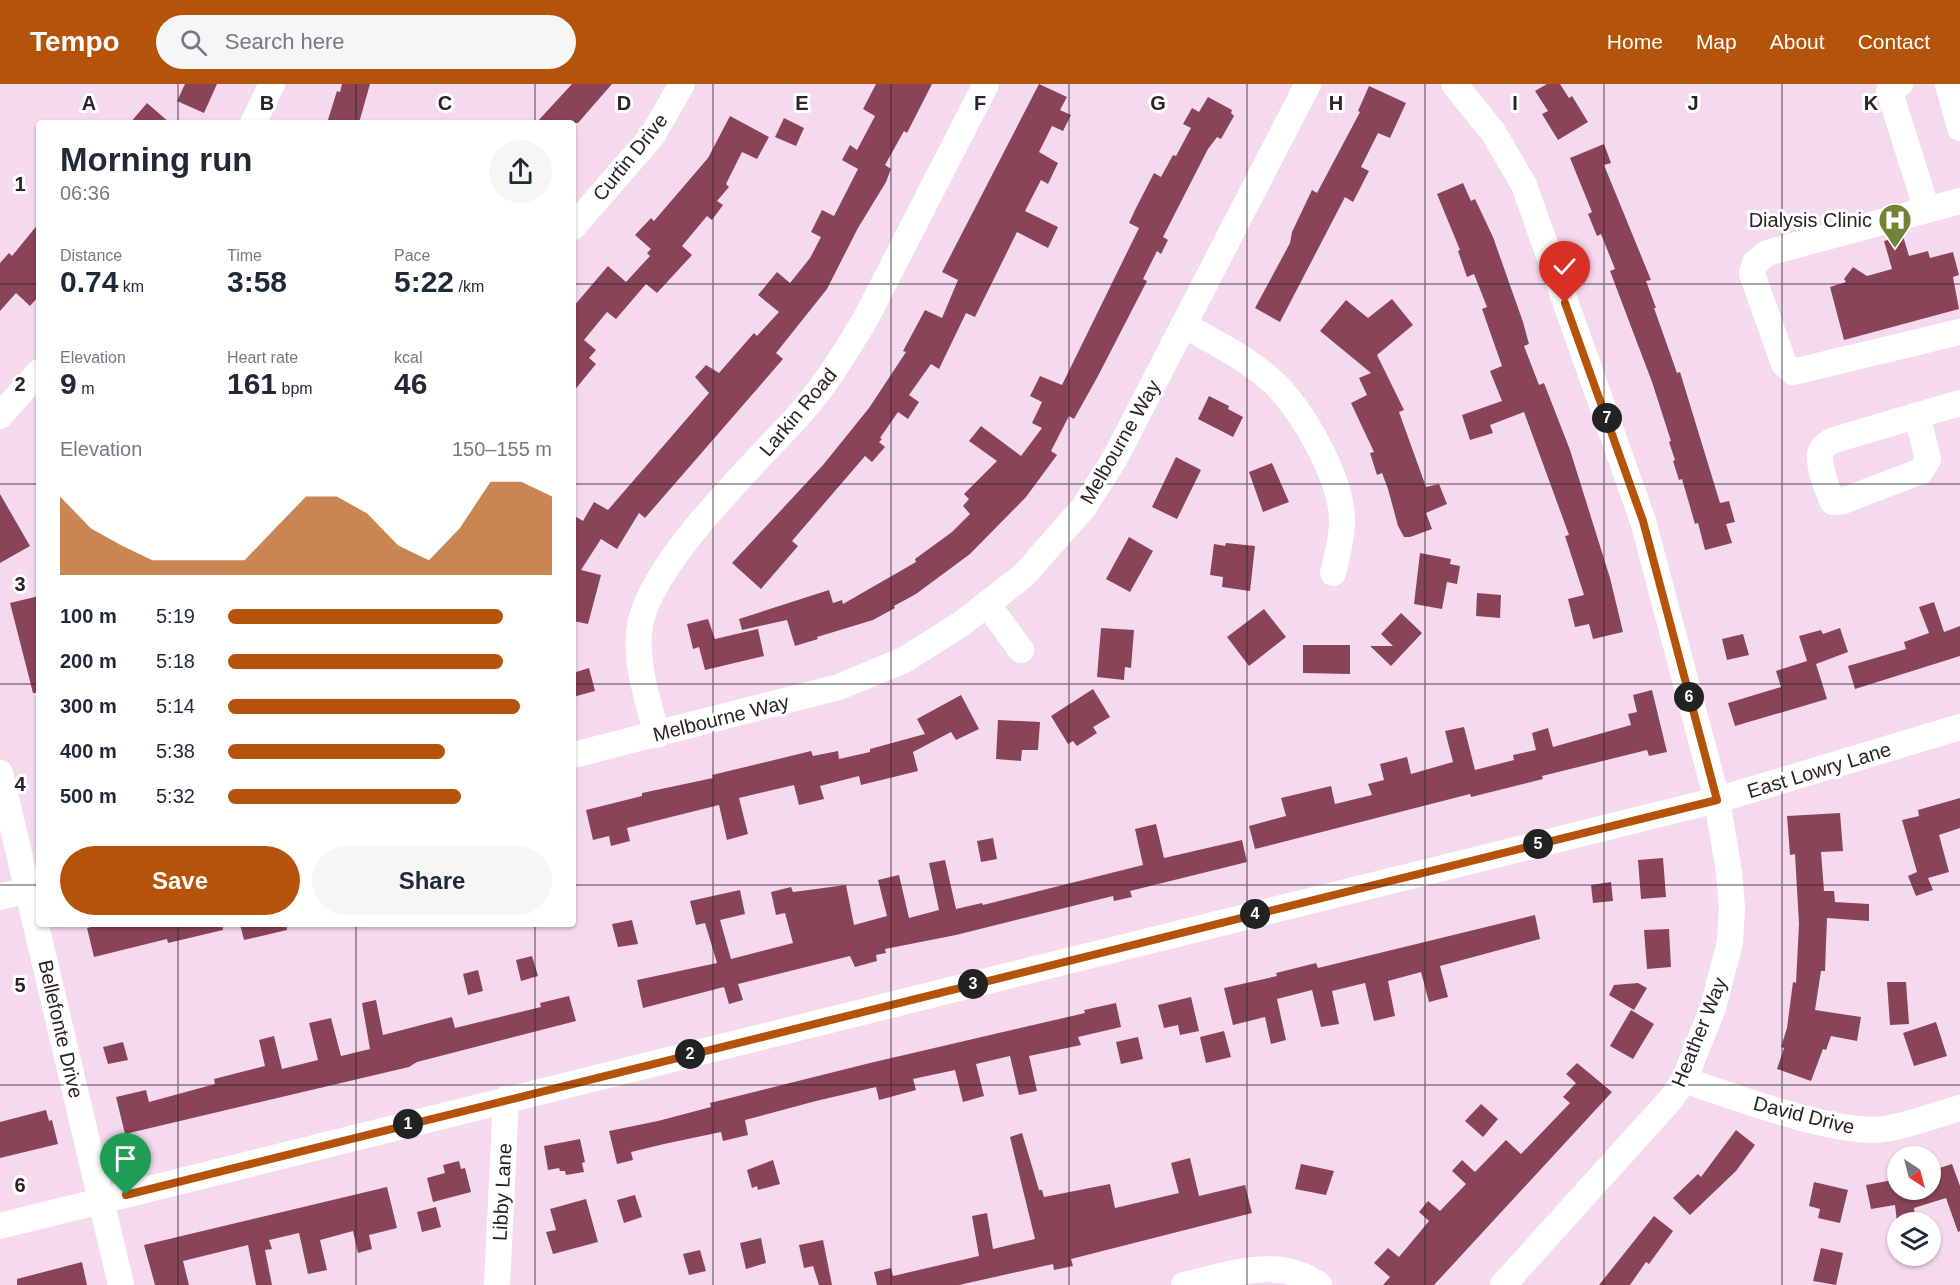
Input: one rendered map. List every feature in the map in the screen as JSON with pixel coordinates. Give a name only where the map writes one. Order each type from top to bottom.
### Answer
[{"type":"street","points":[[254,120],[272,84]]},
{"type":"street","name":"Curtin Drive","points":[[576,224],[652,136],[682,84]]},
{"type":"street","name":"Larkin Road","points":[[657,735],[641,672],[639,650],[639,631],[648,597],[659,577],[691,535],[806,407],[844,356],[866,318],[986,84]]},
{"type":"street","name":"Melbourne Way","points":[[576,754],[850,683],[904,660],[932,644],[987,604],[1023,574],[1084,507],[1115,458],[1308,84]]},
{"type":"street","name":"Heather Way","points":[[1454,84],[1493,132],[1524,185],[1643,521],[1717,800],[1729,872],[1732,908],[1730,942],[1713,1008],[1684,1080],[1671,1100],[1503,1285]]},
{"type":"street","points":[[1900,84],[1889,90],[1927,210]]},
{"type":"street","points":[[1948,84],[1960,128]]},
{"type":"street","points":[[1960,201],[1767,253],[1755,263],[1752,274],[1784,364],[1793,372],[1960,332]]},
{"type":"street","points":[[1184,325],[1239,357],[1273,382],[1311,431],[1328,466],[1342,522],[1332,573]]},
{"type":"street","points":[[0,416],[36,375]]},
{"type":"street","points":[[1917,415],[1960,403]]},
{"type":"street","points":[[987,604],[1021,650]]},
{"type":"street","name":"East Lowry Lane","points":[[0,1226],[1717,800],[1960,728]]},
{"type":"street","name":"Bellefonte Drive","points":[[0,773],[34,888]]},
{"type":"street","points":[[0,897],[34,888]]},
{"type":"street","name":"Bellefonte Drive","points":[[42,927],[121,1285]]},
{"type":"street","name":"David Drive","points":[[1684,1080],[1750,1102],[1834,1125],[1867,1130],[1902,1125],[1960,1108]]},
{"type":"street","name":"Libby Lane","points":[[496,1285],[506,1099]]},
{"type":"street","points":[[1184,1285],[1248,1270],[1274,1268],[1294,1272],[1320,1285]]},
{"type":"building","points":[[185,84],[217,84],[204,113],[177,101]]},
{"type":"building","points":[[342,84],[370,84],[360,120],[328,120],[337,91],[340,92]]},
{"type":"building","points":[[572,84],[612,84],[578,123],[576,120],[539,120]]},
{"type":"building","points":[[876,84],[932,84],[907,133],[904,131],[885,165],[891,169],[886,182],[858,228],[827,289],[776,353],[783,359],[645,518],[639,513],[617,549],[601,539],[581,570],[601,575],[588,624],[576,622],[576,517],[583,521],[594,502],[608,510],[709,393],[695,377],[706,365],[719,373],[754,333],[757,336],[779,312],[758,295],[777,272],[790,283],[810,258],[821,237],[811,232],[822,210],[834,216],[858,169],[842,160],[850,145],[857,150],[875,116],[863,109]]},
{"type":"building","points":[[1039,84],[1067,97],[1060,110],[1071,115],[1063,131],[1052,126],[1039,152],[1058,163],[1048,184],[1041,180],[1025,211],[1058,227],[1048,248],[1017,232],[975,317],[966,313],[939,369],[931,364],[909,395],[919,402],[908,419],[898,412],[880,438],[882,439],[879,442],[885,447],[872,462],[865,456],[792,541],[798,546],[761,589],[732,563],[823,465],[869,408],[906,352],[903,351],[925,310],[942,318],[958,280],[942,272]]},
{"type":"building","points":[[1547,84],[1560,84],[1569,98],[1572,96],[1588,122],[1558,140],[1542,114],[1548,111],[1535,91]]},
{"type":"building","points":[[1369,86],[1406,103],[1390,138],[1378,133],[1361,167],[1369,171],[1353,202],[1345,197],[1280,322],[1255,308],[1290,243],[1292,232],[1312,190],[1317,193],[1360,112],[1358,111]]},
{"type":"building","points":[[1208,97],[1232,110],[1231,113],[1234,116],[1221,139],[1217,137],[1208,149],[1163,237],[1168,240],[1161,254],[1157,251],[1143,279],[1147,281],[1098,376],[1074,419],[1069,416],[1051,451],[1057,455],[1026,497],[970,554],[916,594],[873,620],[795,646],[787,620],[742,630],[739,619],[829,590],[833,603],[842,600],[843,604],[916,562],[915,559],[952,532],[970,514],[963,506],[969,499],[964,494],[997,461],[969,441],[981,426],[1021,456],[1042,428],[1032,423],[1042,402],[1030,396],[1040,376],[1062,385],[1139,228],[1129,223],[1136,208],[1154,173],[1161,177],[1173,155],[1176,156],[1191,128],[1183,124],[1192,108],[1199,112]]},
{"type":"building","points":[[147,103],[167,120],[133,120]]},
{"type":"building","points":[[730,116],[769,137],[757,159],[742,152],[726,184],[729,187],[717,201],[723,205],[712,220],[707,216],[682,246],[692,255],[657,293],[646,284],[616,319],[607,312],[584,340],[596,350],[589,358],[596,364],[576,388],[576,303],[608,266],[626,282],[650,256],[647,253],[651,249],[635,235],[651,218],[654,221],[708,158]]},
{"type":"building","points":[[784,118],[804,128],[796,146],[775,137]]},
{"type":"building","points":[[1604,144],[1611,163],[1604,165],[1651,280],[1646,281],[1656,308],[1654,308],[1677,373],[1680,372],[1720,503],[1729,501],[1735,522],[1726,524],[1732,543],[1705,550],[1698,523],[1695,524],[1682,479],[1679,480],[1673,461],[1675,460],[1669,442],[1671,441],[1652,382],[1610,271],[1615,269],[1601,234],[1597,236],[1588,214],[1592,212],[1570,158]]},
{"type":"building","points":[[1463,183],[1471,201],[1475,199],[1493,237],[1523,322],[1529,344],[1524,346],[1539,385],[1544,383],[1570,450],[1610,578],[1623,632],[1593,639],[1589,624],[1575,627],[1568,599],[1584,595],[1565,536],[1569,535],[1524,412],[1490,425],[1493,433],[1470,440],[1462,415],[1502,401],[1490,371],[1502,366],[1482,309],[1487,307],[1474,274],[1467,277],[1458,251],[1460,250],[1437,194]]},
{"type":"building","points":[[36,227],[36,299],[30,306],[16,293],[0,311],[0,263],[9,253],[12,256]]},
{"type":"building","points":[[1903,236],[1909,256],[1928,251],[1930,258],[1953,252],[1959,275],[1953,277],[1959,309],[1844,340],[1830,287],[1846,282],[1844,279],[1853,267],[1867,276],[1892,269],[1884,241]]},
{"type":"building","points":[[1392,299],[1413,325],[1377,355],[1404,410],[1399,412],[1426,487],[1439,484],[1447,504],[1426,513],[1432,529],[1410,537],[1404,537],[1398,526],[1382,473],[1377,475],[1370,453],[1374,452],[1351,403],[1367,395],[1359,378],[1371,373],[1320,331],[1346,300],[1368,318]]},
{"type":"building","points":[[1209,396],[1229,406],[1228,409],[1243,417],[1233,437],[1198,419]]},
{"type":"building","points":[[1176,457],[1201,470],[1177,519],[1152,507]]},
{"type":"building","points":[[1272,463],[1289,502],[1263,512],[1249,472]]},
{"type":"building","points":[[0,494],[30,546],[0,563]]},
{"type":"building","points":[[1129,537],[1153,551],[1130,592],[1106,579]]},
{"type":"building","points":[[1226,543],[1255,546],[1250,591],[1222,587],[1223,577],[1210,575],[1214,544],[1225,546]]},
{"type":"building","points":[[1420,553],[1451,559],[1450,564],[1460,566],[1457,584],[1447,582],[1442,609],[1414,604]]},
{"type":"building","points":[[1477,593],[1501,595],[1500,618],[1476,616]]},
{"type":"building","points":[[36,597],[36,693],[33,693],[10,603]]},
{"type":"building","points":[[1934,602],[1944,632],[1960,626],[1960,656],[1855,689],[1848,666],[1906,649],[1904,642],[1929,633],[1919,607]]},
{"type":"building","points":[[1264,609],[1286,637],[1249,666],[1227,637]]},
{"type":"building","points":[[1401,613],[1422,633],[1391,666],[1370,646],[1393,646],[1381,634]]},
{"type":"building","points":[[708,619],[715,639],[758,629],[764,656],[705,670],[699,647],[693,649],[687,624]]},
{"type":"building","points":[[1101,628],[1134,630],[1131,668],[1125,667],[1124,680],[1097,677]]},
{"type":"building","points":[[1840,628],[1848,652],[1816,664],[1827,699],[1735,726],[1728,703],[1781,687],[1776,671],[1807,661],[1799,636],[1821,630],[1823,634]]},
{"type":"building","points":[[1743,634],[1749,655],[1727,660],[1722,639]]},
{"type":"building","points":[[1303,645],[1350,645],[1350,674],[1303,673]]},
{"type":"building","points":[[589,668],[595,691],[576,696],[576,672]]},
{"type":"building","points":[[1093,689],[1110,717],[1093,727],[1097,733],[1077,746],[1073,741],[1068,744],[1051,716]]},
{"type":"building","points":[[1652,690],[1667,752],[1649,756],[1647,750],[1542,776],[1543,779],[1471,797],[1470,794],[1255,849],[1249,826],[1286,816],[1281,798],[1331,786],[1335,804],[1372,795],[1368,784],[1384,780],[1380,764],[1407,757],[1411,774],[1453,762],[1445,731],[1464,727],[1475,770],[1514,760],[1513,755],[1536,750],[1532,733],[1548,728],[1553,747],[1631,725],[1628,714],[1637,712],[1633,695]]},
{"type":"building","points":[[961,695],[979,729],[956,740],[951,732],[913,752],[918,771],[861,785],[859,776],[820,786],[824,799],[799,805],[794,785],[739,798],[748,834],[727,840],[719,805],[627,828],[630,841],[611,846],[609,836],[593,840],[586,810],[642,796],[642,793],[713,778],[712,775],[811,751],[813,756],[838,751],[839,759],[870,752],[870,749],[925,734],[917,719]]},
{"type":"building","points":[[998,720],[1040,722],[1038,750],[1022,750],[1021,761],[996,759]]},
{"type":"building","points":[[1960,798],[1960,828],[1939,835],[1949,872],[1928,878],[1933,890],[1916,896],[1908,876],[1917,872],[1902,820],[1919,816],[1918,810]]},
{"type":"building","points":[[1840,813],[1843,851],[1821,852],[1824,891],[1834,891],[1835,902],[1869,904],[1869,921],[1827,918],[1825,971],[1821,971],[1815,1010],[1861,1017],[1857,1041],[1831,1036],[1826,1050],[1823,1049],[1811,1081],[1777,1069],[1784,1048],[1781,1047],[1787,1028],[1793,982],[1796,983],[1799,924],[1795,854],[1790,855],[1787,816]]},
{"type":"building","points":[[1156,824],[1164,858],[1242,840],[1247,862],[1130,891],[1132,897],[1114,901],[1113,896],[956,935],[885,949],[886,953],[876,955],[877,961],[855,967],[850,956],[738,984],[743,1000],[729,1004],[724,987],[643,1008],[637,980],[717,963],[705,923],[696,925],[690,901],[740,890],[745,914],[720,920],[731,959],[793,943],[785,913],[776,915],[771,892],[791,887],[793,892],[846,885],[854,925],[887,916],[878,880],[899,875],[909,918],[939,910],[929,863],[945,860],[956,909],[982,903],[983,905],[1143,865],[1135,829]]},
{"type":"building","points":[[993,838],[997,859],[981,862],[977,841]]},
{"type":"building","points":[[1663,858],[1666,897],[1641,899],[1638,860]]},
{"type":"building","points":[[1611,882],[1613,901],[1593,903],[1591,885]]},
{"type":"building","points":[[1535,915],[1540,939],[1440,966],[1448,997],[1429,1002],[1421,972],[1388,981],[1395,1016],[1374,1021],[1365,983],[1332,991],[1339,1024],[1321,1027],[1312,990],[1277,999],[1286,1040],[1271,1044],[1265,1017],[1233,1025],[1224,988],[1277,976],[1276,973],[1316,963],[1318,968]]},
{"type":"building","points":[[632,920],[638,944],[618,947],[612,924]]},
{"type":"building","points":[[222,927],[223,930],[168,943],[167,939],[94,957],[87,928]]},
{"type":"building","points":[[241,927],[286,927],[287,930],[244,940]]},
{"type":"building","points":[[1669,929],[1671,967],[1647,969],[1644,930]]},
{"type":"building","points":[[532,956],[538,976],[521,981],[516,960]]},
{"type":"building","points":[[478,970],[483,991],[468,995],[463,974]]},
{"type":"building","points":[[1887,982],[1906,982],[1909,1024],[1890,1025]]},
{"type":"building","points":[[1638,983],[1647,988],[1634,1010],[1609,995],[1614,985]]},
{"type":"building","points":[[569,996],[576,1021],[417,1062],[409,1067],[125,1134],[116,1097],[146,1090],[149,1102],[215,1084],[214,1079],[265,1066],[259,1040],[274,1036],[282,1069],[318,1060],[309,1023],[331,1018],[341,1056],[370,1049],[362,1003],[376,1000],[383,1035],[452,1017],[455,1028],[541,1007],[540,1003]]},
{"type":"building","points":[[1191,997],[1199,1031],[1180,1035],[1178,1025],[1164,1028],[1158,1005]]},
{"type":"building","points":[[1116,1003],[1121,1027],[1078,1037],[1081,1045],[1029,1056],[1037,1091],[1019,1095],[1010,1056],[976,1064],[984,1096],[963,1102],[955,1070],[913,1079],[916,1090],[879,1100],[876,1087],[816,1101],[745,1120],[748,1135],[723,1141],[721,1132],[664,1144],[631,1152],[633,1160],[617,1164],[609,1131],[711,1107],[710,1103],[1085,1013],[1084,1010]]},
{"type":"building","points":[[1631,1010],[1654,1024],[1633,1059],[1610,1046]]},
{"type":"building","points":[[1936,1022],[1947,1056],[1914,1066],[1903,1033]]},
{"type":"building","points":[[1224,1031],[1231,1057],[1206,1063],[1200,1037]]},
{"type":"building","points":[[1138,1037],[1143,1059],[1121,1064],[1116,1042]]},
{"type":"building","points":[[123,1042],[128,1060],[108,1064],[103,1047]]},
{"type":"building","points":[[1577,1063],[1612,1092],[1434,1285],[1383,1285],[1390,1277],[1374,1263],[1388,1248],[1399,1257],[1429,1221],[1419,1212],[1428,1201],[1440,1211],[1466,1184],[1452,1171],[1462,1160],[1475,1172],[1506,1140],[1521,1154],[1570,1103],[1563,1097],[1576,1083],[1566,1074]]},
{"type":"building","points":[[1481,1104],[1498,1119],[1483,1137],[1465,1121]]},
{"type":"building","points":[[46,1110],[49,1121],[52,1120],[58,1144],[0,1158],[0,1122]]},
{"type":"building","points":[[1736,1130],[1755,1145],[1736,1171],[1690,1215],[1673,1198],[1698,1174],[1701,1177]]},
{"type":"building","points":[[1022,1133],[1039,1190],[1042,1190],[1044,1197],[1110,1184],[1115,1208],[1179,1193],[1171,1163],[1190,1158],[1199,1196],[1245,1185],[1252,1213],[1071,1259],[1073,1266],[1054,1270],[1053,1264],[959,1285],[877,1285],[874,1272],[891,1268],[893,1276],[979,1256],[972,1216],[987,1213],[993,1249],[1035,1239],[1010,1137]]},
{"type":"building","points":[[580,1139],[585,1162],[582,1163],[584,1172],[566,1175],[565,1171],[560,1171],[559,1168],[548,1170],[544,1146]]},
{"type":"building","points":[[773,1160],[780,1184],[758,1190],[757,1186],[752,1188],[747,1170]]},
{"type":"building","points":[[459,1161],[461,1169],[465,1168],[471,1192],[433,1202],[427,1178],[445,1173],[443,1165]]},
{"type":"building","points":[[1301,1164],[1334,1171],[1326,1195],[1295,1189]]},
{"type":"building","points":[[1952,1164],[1960,1186],[1960,1231],[1958,1232],[1946,1198],[1941,1200],[1941,1168]]},
{"type":"building","points":[[1887,1181],[1887,1200],[1940,1200],[1914,1208],[1915,1212],[1896,1212],[1895,1205],[1871,1209],[1866,1185]]},
{"type":"building","points":[[1814,1182],[1848,1190],[1840,1223],[1818,1218],[1820,1209],[1809,1206]]},
{"type":"building","points":[[387,1187],[397,1228],[369,1235],[372,1249],[358,1253],[353,1231],[320,1240],[327,1270],[308,1274],[299,1233],[269,1240],[272,1249],[265,1250],[272,1285],[256,1285],[248,1245],[183,1261],[189,1285],[155,1285],[144,1245]]},
{"type":"building","points":[[635,1195],[642,1217],[624,1223],[617,1200]]},
{"type":"building","points":[[586,1199],[598,1242],[553,1254],[546,1232],[556,1230],[550,1209]]},
{"type":"building","points":[[436,1207],[441,1227],[422,1232],[417,1212]]},
{"type":"building","points":[[1654,1216],[1673,1231],[1649,1264],[1646,1262],[1630,1285],[1599,1285]]},
{"type":"building","points":[[761,1238],[766,1263],[746,1269],[740,1243]]},
{"type":"building","points":[[823,1240],[832,1285],[819,1285],[813,1266],[804,1268],[799,1245]]},
{"type":"building","points":[[1821,1248],[1843,1253],[1836,1285],[1813,1281]]},
{"type":"building","points":[[700,1250],[706,1271],[689,1275],[683,1254]]},
{"type":"building","points":[[82,1262],[87,1285],[17,1285],[17,1279]]},
{"type":"place","name":"Dialysis Clinic","points":[[1895,249]]},
{"type":"route","points":[[126,1195],[1717,800],[1643,521],[1565,303]]}]
